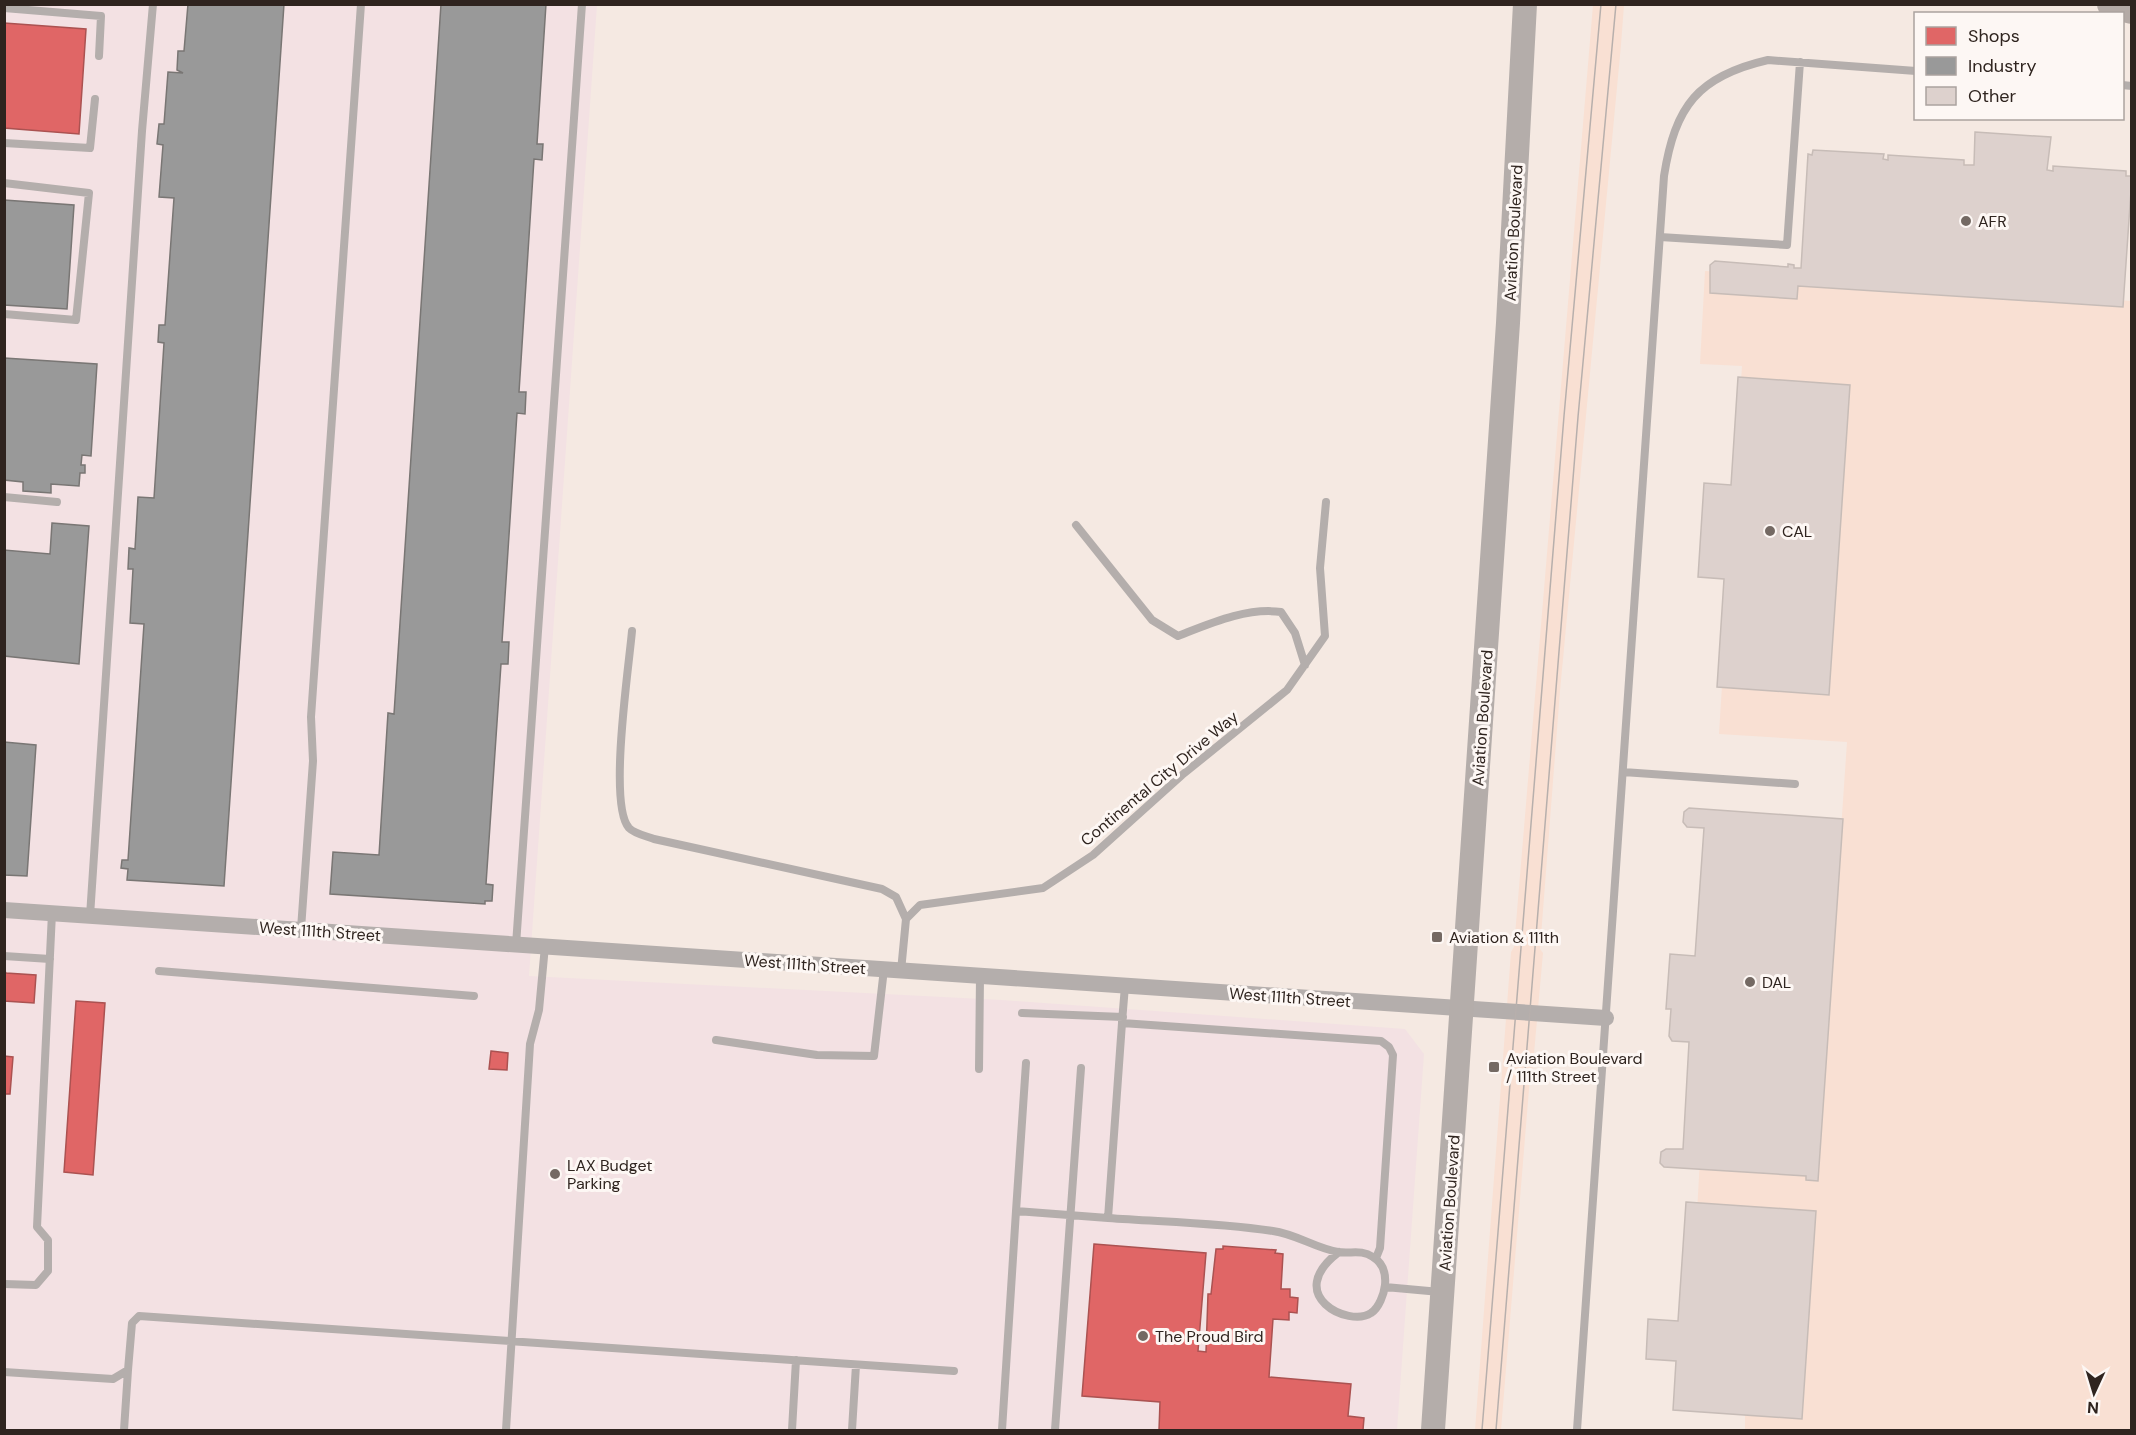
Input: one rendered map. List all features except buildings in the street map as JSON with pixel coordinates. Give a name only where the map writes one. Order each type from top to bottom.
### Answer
[{"type":"highway","points":[[2112,4],[2132,9]]},
{"type":"main road","name":"Aviation Boulevard","points":[[1433,1431],[1508,323],[1525,4]]},
{"type":"street","name":"West 111th Street","points":[[4,910],[1606,1018]]},
{"type":"lane","points":[[90,916],[142,131],[153,4]]},
{"type":"lane","points":[[301,929],[313,761],[311,705],[361,4]]},
{"type":"lane","points":[[516,945],[582,4]]},
{"type":"lane","points":[[4,8],[101,16],[99,56]]},
{"type":"lane","points":[[1577,1431],[1668,147],[1673,128],[1698,92],[1720,76],[1745,66],[1768,60],[1914,70]]},
{"type":"lane","points":[[1660,237],[1787,245],[1800,62]]},
{"type":"lane","points":[[4,143],[90,148],[95,99]]},
{"type":"lane","points":[[4,183],[89,193],[76,320],[4,314]]},
{"type":"lane","points":[[4,497],[57,502]]},
{"type":"lane","name":"Continental City Drive Way","points":[[906,920],[920,906],[1043,888],[1093,855],[1182,775],[1287,690],[1325,636],[1320,567],[1326,502]]},
{"type":"lane","points":[[1076,525],[1152,620],[1178,636],[1217,621],[1266,610],[1281,612],[1295,633],[1305,665]]},
{"type":"lane","points":[[632,631],[620,765],[620,800],[628,827],[636,833],[654,839],[882,889],[896,897],[906,920],[901,970]]},
{"type":"lane","points":[[1623,772],[1795,784]]},
{"type":"lane","points":[[4,1284],[36,1285],[48,1271],[48,1240],[38,1227],[52,913]]},
{"type":"lane","points":[[506,1431],[530,1044],[539,1010],[545,946]]},
{"type":"lane","points":[[4,956],[50,959]]},
{"type":"lane","points":[[716,1040],[817,1054],[874,1056],[884,969]]},
{"type":"lane","points":[[159,971],[474,996]]},
{"type":"lane","points":[[979,1069],[980,977]]},
{"type":"lane","points":[[1108,1218],[1125,986]]},
{"type":"lane","points":[[1023,1013],[1381,1041],[1389,1047],[1393,1055],[1380,1248],[1376,1258]]},
{"type":"lane","points":[[1002,1431],[1026,1063]]},
{"type":"lane","points":[[1055,1431],[1081,1068]]},
{"type":"lane","points":[[1016,1211],[1273,1231],[1339,1252],[1365,1252],[1376,1258],[1382,1266],[1385,1287],[1378,1306],[1370,1314],[1358,1317],[1346,1315],[1320,1300],[1315,1284],[1318,1273],[1339,1252]]},
{"type":"lane","points":[[1385,1287],[1444,1292]]},
{"type":"lane","points":[[124,1431],[132,1323],[139,1316],[954,1371]]},
{"type":"lane","points":[[792,1431],[796,1360]]},
{"type":"lane","points":[[852,1431],[856,1365]]},
{"type":"lane","points":[[4,1372],[113,1379],[128,1370]]},
{"type":"shaded area","points":[[5,5],[597,5],[529,976],[1002,1000],[1405,1029],[1424,1054],[1397,1430],[5,1430]]},
{"type":"shaded area","points":[[1593,5],[1624,5],[1621,45],[1560,691],[1540,949],[1543,953],[1532,1076],[1530,1077],[1501,1430],[1475,1430],[1511,952],[1514,947]]},
{"type":"shaded area","points":[[1705,271],[2131,301],[2131,1430],[1745,1430],[1745,1411],[1686,1406],[1700,1159],[1818,1167],[1847,742],[1719,734],[1742,366],[1700,364]]},
{"type":"tram line","points":[[1482,1430],[1564,416],[1601,4]]},
{"type":"tram line","points":[[1496,1430],[1578,417],[1616,4]]},
{"type":"place","name":"AFR","points":[[1966,221]]},
{"type":"place","name":"CAL","points":[[1770,531]]},
{"type":"place","name":"Aviation & 111th","points":[[1437,937]]},
{"type":"place","name":"DAL","points":[[1750,982]]},
{"type":"place","name":"Aviation Boulevard / 111th Street","points":[[1494,1067]]},
{"type":"place","name":"LAX Budget Parking","points":[[555,1174]]},
{"type":"place","name":"The Proud Bird","points":[[1143,1336]]}]
